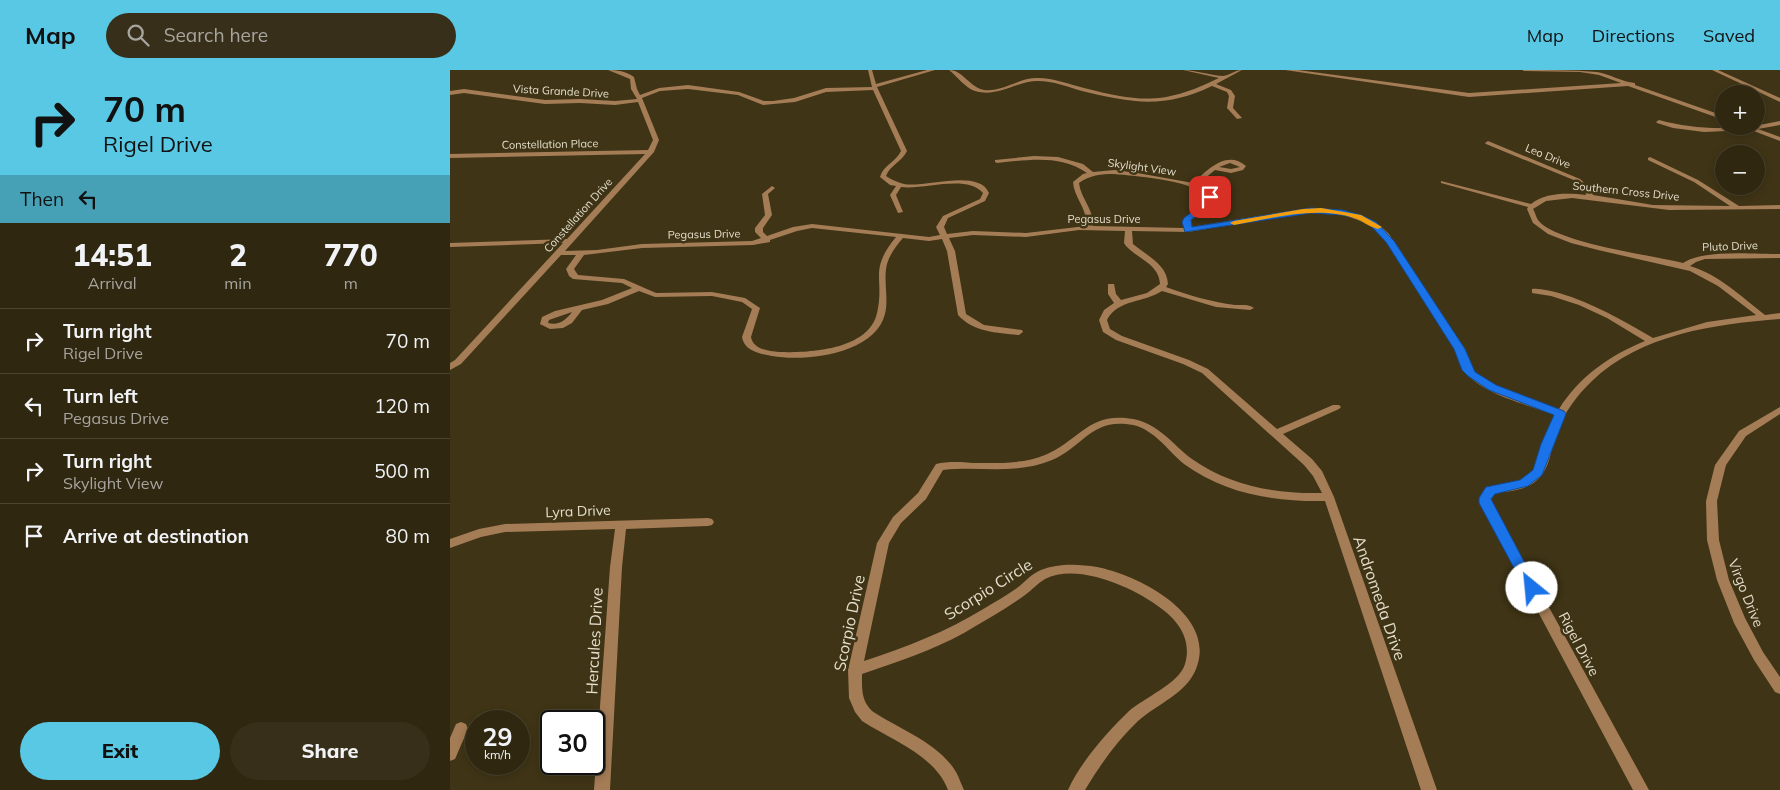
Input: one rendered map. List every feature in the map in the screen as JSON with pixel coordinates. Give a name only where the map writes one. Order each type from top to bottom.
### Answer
[{"type":"street","points":[[610,70],[630,76],[656,140],[651,152]]},
{"type":"street","points":[[870,70],[875,87],[904,153],[886,169],[883,177],[889,182],[900,184],[964,183],[975,184],[985,190],[986,197],[979,203],[950,215],[942,220],[940,227],[952,259],[962,315],[967,320],[981,327],[1019,332]]},
{"type":"street","name":"Vista Grande Drive","points":[[450,92],[464,91],[545,102],[580,101],[615,104],[640,98],[660,90],[688,87],[739,94],[763,103],[773,103],[795,100],[826,90],[875,87],[933,70]]},
{"type":"street","points":[[951,70],[970,86],[981,91],[1003,90],[1029,80],[1039,79],[1072,88],[1150,101],[1176,98],[1240,70]]},
{"type":"street","points":[[1185,70],[1223,77]]},
{"type":"street","points":[[1287,70],[1478,95],[1633,84]]},
{"type":"street","points":[[1524,70],[1593,72],[1633,84],[1715,115]]},
{"type":"street","points":[[1714,70],[1780,100]]},
{"type":"street","points":[[1210,83],[1229,91],[1232,96],[1230,108],[1239,118]]},
{"type":"street","points":[[1659,122],[1694,130],[1715,129]]},
{"type":"street","points":[[1765,125],[1780,123]]},
{"type":"street","points":[[1765,133],[1780,139]]},
{"type":"street","name":"Leo Drive","points":[[1488,143],[1578,180],[1588,189],[1590,199]]},
{"type":"street","name":"Constellation Place","points":[[450,156],[651,152]]},
{"type":"street","name":"Constellation Drive","points":[[450,368],[458,362],[651,152]]},
{"type":"street","points":[[997,161],[1061,158],[1077,162],[1091,173]]},
{"type":"street","points":[[1650,160],[1696,181],[1738,208]]},
{"type":"street","points":[[1194,184],[1214,168]]},
{"type":"street","name":"Skylight View","points":[[1090,228],[1091,216],[1075,185],[1081,176],[1091,173],[1116,172],[1194,184],[1209,194],[1210,200],[1188,218],[1186,222],[1188,230]]},
{"type":"street","points":[[1443,182],[1532,206],[1530,213],[1534,222],[1560,238],[1582,245],[1684,266],[1715,281],[1763,317]]},
{"type":"street","points":[[900,184],[893,195],[900,212]]},
{"type":"street","points":[[767,240],[759,232],[759,228],[769,215],[765,194],[772,188]]},
{"type":"street","name":"Southern Cross Drive","points":[[1532,206],[1541,200],[1569,196],[1672,208],[1780,207]]},
{"type":"street","name":"Pegasus Drive","points":[[558,253],[642,246],[747,244],[812,226],[923,239],[973,233],[1026,235],[1090,228],[1188,230],[1311,210],[1342,212],[1367,220],[1378,228],[1389,241],[1460,349],[1468,370],[1472,374],[1492,387],[1560,414]]},
{"type":"street","points":[[1111,286],[1112,294],[1119,304],[1149,295],[1161,288],[1164,280],[1162,272],[1130,246],[1128,242],[1130,229]]},
{"type":"street","points":[[582,252],[571,265],[572,274],[583,278],[624,281],[655,295],[704,293],[745,300],[756,308],[755,317],[746,336],[746,341],[753,349],[767,354],[822,353],[857,342],[878,324],[882,310],[883,260],[900,237]]},
{"type":"street","points":[[450,245],[568,241]]},
{"type":"street","name":"Pluto Drive","points":[[1684,266],[1692,260],[1704,257],[1780,256]]},
{"type":"street","points":[[579,308],[612,299],[638,288]]},
{"type":"street","points":[[1161,288],[1210,304],[1250,308]]},
{"type":"street","points":[[1535,292],[1566,297],[1582,302],[1652,340]]},
{"type":"street","name":"Andromeda Drive","points":[[1119,304],[1105,315],[1104,325],[1111,334],[1205,370],[1314,468],[1328,498],[1429,790]]},
{"type":"street","name":"Rigel Drive","points":[[1641,790],[1486,503],[1486,494],[1491,490],[1524,483],[1538,472],[1547,444],[1560,414],[1594,375],[1626,354],[1652,340],[1705,325],[1780,316]]},
{"type":"street","points":[[1276,433],[1336,407]]},
{"type":"street","name":"Virgo Drive","points":[[1780,410],[1748,430],[1728,451],[1716,476],[1711,512],[1715,554],[1731,603],[1758,655],[1780,688]]},
{"type":"street","name":"Scorpio Drive","points":[[956,790],[948,769],[937,760],[877,724],[860,708],[854,685],[855,670],[883,543],[897,520],[922,496],[937,470],[944,466],[1009,466],[1024,464],[1049,457],[1093,426],[1123,421],[1154,429],[1187,460],[1216,478],[1233,485],[1265,494],[1285,497],[1328,498]]},
{"type":"street","name":"Lyra Drive","points":[[450,544],[479,533],[505,528],[708,522]]},
{"type":"street","name":"Hercules Drive","points":[[602,790],[616,567],[622,525]]},
{"type":"street","name":"Scorpio Circle","points":[[855,670],[922,648],[950,634],[1023,590],[1045,573],[1089,570],[1110,575],[1139,588],[1177,613],[1185,624],[1193,642],[1192,661],[1189,671],[1183,680],[1135,715],[1110,741],[1092,763],[1076,790]]},
{"type":"street","points":[[450,754],[460,729]]},
{"type":"slow traffic","points":[[1234,223],[1303,211],[1321,210],[1342,212],[1359,217],[1378,227]]},
{"type":"route","points":[[1210,197],[1208,203],[1188,218],[1186,222],[1188,230],[1311,210],[1342,212],[1374,224],[1389,241],[1460,349],[1468,370],[1477,379],[1492,387],[1560,414],[1547,444],[1538,472],[1524,483],[1491,490],[1486,494],[1485,498],[1532,588]]}]
